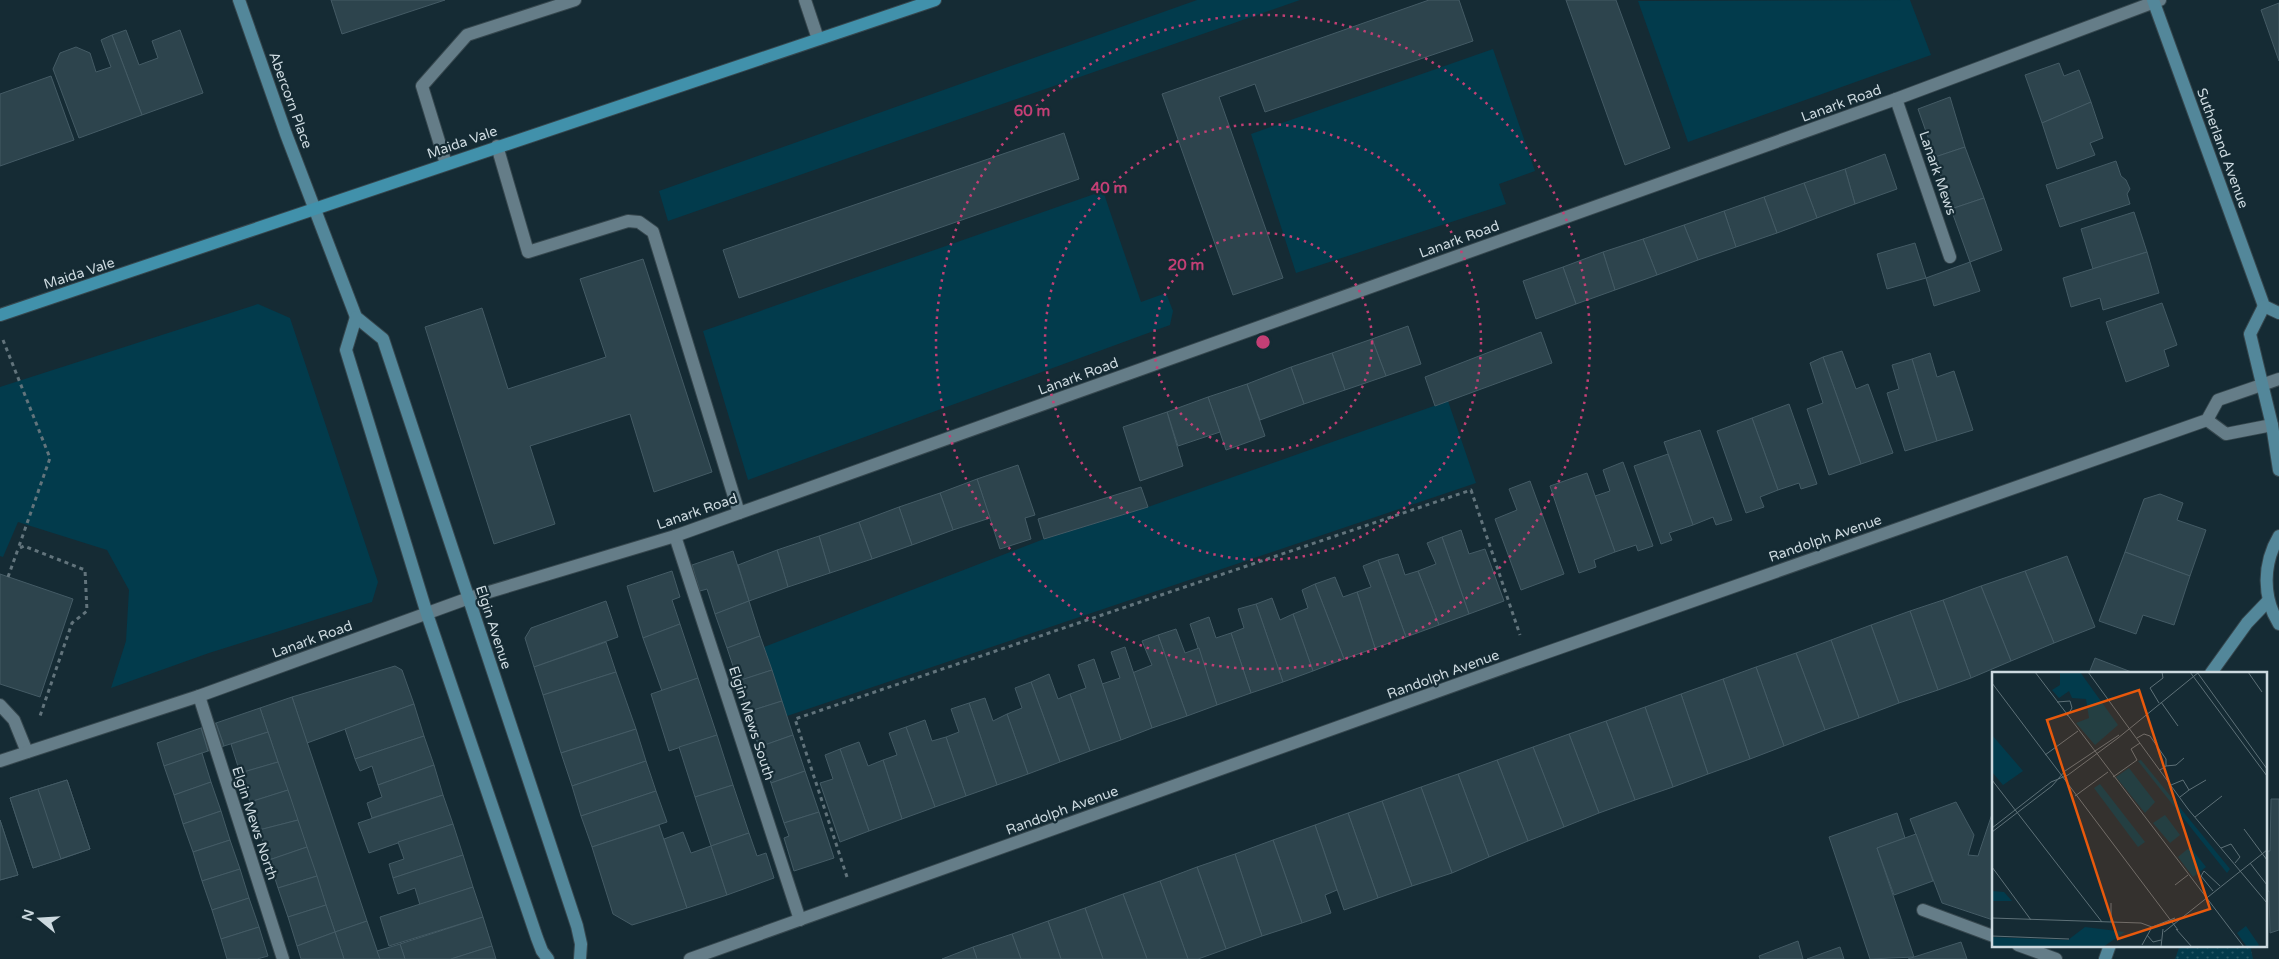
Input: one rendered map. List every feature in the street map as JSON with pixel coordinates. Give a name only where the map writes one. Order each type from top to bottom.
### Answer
[{"type":"main road","name":"Maida Vale","points":[[0,314],[316,210],[497,146],[935,0]]},
{"type":"street","name":"Abercorn Place","points":[[239,0],[286,134],[316,210]]},
{"type":"street","points":[[446,164],[422,86],[467,35],[575,0]]},
{"type":"street","points":[[805,0],[818,39]]},
{"type":"street","name":"Lanark Road","points":[[0,761],[199,696],[469,598],[675,536],[1896,99],[2156,1]]},
{"type":"street","name":"Sutherland Avenue","points":[[2156,1],[2264,306]]},
{"type":"street","name":"Lanark Mews","points":[[1896,99],[1950,257]]},
{"type":"street","points":[[497,146],[528,252],[628,221],[640,222],[653,232],[739,512]]},
{"type":"street","name":"Elgin Avenue","points":[[316,210],[356,317],[382,339],[577,926],[580,959]]},
{"type":"street","points":[[2279,313],[2264,306],[2250,334],[2272,425],[2279,470]]},
{"type":"street","points":[[356,317],[346,350],[427,614],[537,938],[542,951],[548,959]]},
{"type":"street","points":[[2272,425],[2226,434],[2207,420],[2218,400],[2279,379]]},
{"type":"street","name":"Randolph Avenue","points":[[690,959],[1528,659],[2207,420]]},
{"type":"street","name":"Elgin Mews South","points":[[675,536],[800,920]]},
{"type":"street","points":[[2279,536],[2267,565],[2268,601],[2279,624]]},
{"type":"street","points":[[2212,672],[2247,623],[2268,601]]},
{"type":"street","name":"Elgin Mews North","points":[[199,696],[283,959]]},
{"type":"street","points":[[0,705],[14,720],[27,752]]},
{"type":"street","points":[[1923,910],[1992,936]]},
{"type":"street","points":[[2021,946],[2056,959]]},
{"type":"street","points":[[2105,959],[2110,946]]},
{"type":"path","points":[[0,332],[21,380],[50,458],[8,577]]},
{"type":"path","points":[[854,900],[795,719],[1471,490],[1528,659]]},
{"type":"path","points":[[18,549],[24,546],[85,570],[87,611],[72,623],[27,752]]},
{"type":"shaded area","points":[[1197,0],[1300,0],[668,221],[659,191]]},
{"type":"shaded area","points":[[1910,0],[1931,55],[1688,142],[1638,1]]},
{"type":"shaded area","points":[[1493,49],[1535,171],[1499,184],[1506,204],[1296,273],[1251,134]]},
{"type":"shaded area","points":[[1103,191],[1141,302],[1166,293],[1173,311],[1170,325],[748,480],[703,331]]},
{"type":"shaded area","points":[[258,304],[290,318],[378,582],[372,602],[209,653],[111,688],[126,641],[129,590],[107,550],[18,522],[3,557],[0,556],[0,387]]},
{"type":"shaded area","points":[[1448,401],[1476,483],[787,716],[764,647],[1044,539],[1148,507]]},
{"type":"shaded area","points":[[2180,946],[2250,946],[2253,959],[2175,959]]},
{"type":"building","points":[[331,0],[445,0],[342,34]]},
{"type":"building","points":[[1429,0],[1459,0],[1473,41],[1265,112],[1255,84],[1219,97],[1283,278],[1233,295],[1162,94]]},
{"type":"building","points":[[1566,0],[1616,0],[1670,148],[1625,165]]},
{"type":"building","points":[[2279,3],[2279,61],[2261,10]]},
{"type":"building","points":[[126,30],[139,65],[158,58],[152,41],[180,30],[203,93],[142,115],[112,35]]},
{"type":"building","points":[[112,35],[142,115],[79,138],[53,69],[60,53],[76,47],[90,53],[96,72],[111,67],[101,40]]},
{"type":"building","points":[[2059,63],[2064,76],[2079,70],[2091,102],[2042,123],[2025,75]]},
{"type":"building","points":[[51,76],[74,140],[0,166],[0,94]]},
{"type":"building","points":[[1950,97],[1965,147],[1935,157],[1918,109]]},
{"type":"building","points":[[2091,102],[2103,138],[2090,143],[2095,155],[2057,169],[2042,123]]},
{"type":"building","points":[[1064,133],[1079,179],[739,298],[723,250]]},
{"type":"building","points":[[1965,147],[1984,198],[1951,209],[1935,157]]},
{"type":"building","points":[[1885,154],[1897,189],[1855,204],[1845,169]]},
{"type":"building","points":[[2116,161],[2121,176],[2126,180],[2130,189],[2127,194],[2130,204],[2060,227],[2046,185]]},
{"type":"building","points":[[1845,169],[1855,204],[1817,218],[1804,183]]},
{"type":"building","points":[[1804,183],[1817,218],[1777,233],[1764,197]]},
{"type":"building","points":[[1764,197],[1777,233],[1736,247],[1724,211]]},
{"type":"building","points":[[1984,198],[2002,250],[1970,262],[1951,209]]},
{"type":"building","points":[[1724,211],[1736,247],[1698,260],[1684,225]]},
{"type":"building","points":[[2134,212],[2147,252],[2093,269],[2081,229]]},
{"type":"building","points":[[1684,225],[1698,260],[1657,275],[1643,239]]},
{"type":"building","points":[[1643,239],[1657,275],[1615,290],[1603,252]]},
{"type":"building","points":[[1915,243],[1926,278],[1887,289],[1877,254]]},
{"type":"building","points":[[1603,252],[1615,290],[1576,304],[1563,267]]},
{"type":"building","points":[[2147,252],[2159,293],[2103,310],[2100,298],[2071,307],[2063,278]]},
{"type":"building","points":[[643,259],[712,472],[654,492],[630,414],[530,446],[555,524],[494,544],[425,327],[482,308],[508,389],[606,357],[580,279]]},
{"type":"building","points":[[1970,262],[1980,291],[1934,306],[1926,278]]},
{"type":"building","points":[[1563,267],[1576,304],[1536,319],[1523,281]]},
{"type":"building","points":[[2162,303],[2177,345],[2164,350],[2169,366],[2126,382],[2106,322]]},
{"type":"building","points":[[1408,326],[1421,364],[1386,376],[1372,339]]},
{"type":"building","points":[[1541,332],[1552,363],[1435,406],[1425,377]]},
{"type":"building","points":[[1372,339],[1386,376],[1345,390],[1332,353]]},
{"type":"building","points":[[1842,351],[1856,389],[1868,384],[1893,453],[1861,464],[1823,357]]},
{"type":"building","points":[[1332,353],[1345,390],[1304,404],[1291,367]]},
{"type":"building","points":[[1930,353],[1937,377],[1954,371],[1973,430],[1937,441],[1912,359]]},
{"type":"building","points":[[1823,357],[1861,464],[1829,475],[1807,409],[1823,403],[1810,363]]},
{"type":"building","points":[[1912,359],[1937,441],[1905,451],[1887,393],[1899,389],[1892,365]]},
{"type":"building","points":[[1291,367],[1304,404],[1260,420],[1247,384]]},
{"type":"building","points":[[1247,384],[1265,436],[1226,450],[1208,397]]},
{"type":"building","points":[[1208,397],[1220,432],[1178,446],[1167,412]]},
{"type":"building","points":[[1789,404],[1817,484],[1801,489],[1799,483],[1778,490],[1752,418]]},
{"type":"building","points":[[1167,412],[1183,466],[1140,481],[1123,427]]},
{"type":"building","points":[[1752,418],[1778,490],[1760,497],[1764,507],[1746,513],[1717,431]]},
{"type":"building","points":[[1700,430],[1732,520],[1716,525],[1713,517],[1693,525],[1664,442]]},
{"type":"building","points":[[1668,454],[1693,525],[1669,533],[1672,540],[1661,544],[1634,466]]},
{"type":"building","points":[[1623,462],[1653,546],[1638,551],[1636,545],[1615,552],[1595,496],[1610,491],[1603,470]]},
{"type":"building","points":[[1018,465],[1035,515],[1025,518],[1031,539],[1000,549],[977,479]]},
{"type":"building","points":[[1587,473],[1615,552],[1594,560],[1596,567],[1579,573],[1550,486]]},
{"type":"building","points":[[977,479],[990,518],[953,530],[940,493]]},
{"type":"building","points":[[1530,481],[1564,574],[1521,590],[1495,519],[1517,510],[1509,489]]},
{"type":"building","points":[[1141,487],[1148,507],[1044,539],[1038,519]]},
{"type":"building","points":[[940,493],[953,530],[912,545],[899,507]]},
{"type":"building","points":[[2160,494],[2183,503],[2177,520],[2206,530],[2190,576],[2125,552],[2144,499]]},
{"type":"building","points":[[899,507],[912,545],[872,559],[859,522]]},
{"type":"building","points":[[859,522],[872,559],[830,573],[819,536]]},
{"type":"building","points":[[1461,530],[1469,554],[1485,549],[1504,601],[1469,614],[1442,537]]},
{"type":"building","points":[[819,536],[830,573],[788,587],[777,550]]},
{"type":"building","points":[[1442,537],[1469,614],[1439,625],[1418,571],[1436,564],[1427,543]]},
{"type":"building","points":[[777,550],[788,587],[749,601],[738,565]]},
{"type":"building","points":[[733,551],[749,601],[715,614],[707,589],[700,591],[692,565]]},
{"type":"building","points":[[2125,552],[2190,576],[2174,625],[2143,615],[2136,634],[2099,621]]},
{"type":"building","points":[[1398,554],[1405,575],[1418,571],[1439,625],[1406,637],[1378,560]]},
{"type":"building","points":[[2067,556],[2095,627],[2054,643],[2025,571]]},
{"type":"building","points":[[1378,560],[1406,637],[1375,648],[1357,592],[1371,587],[1363,566]]},
{"type":"building","points":[[672,571],[680,597],[672,600],[680,624],[643,638],[627,586]]},
{"type":"building","points":[[2025,571],[2054,643],[2011,661],[1981,586]]},
{"type":"building","points":[[0,574],[73,599],[40,697],[0,684]]},
{"type":"building","points":[[1335,577],[1343,597],[1357,592],[1375,648],[1344,659],[1315,584]]},
{"type":"building","points":[[1315,584],[1344,659],[1313,671],[1293,614],[1308,608],[1302,590]]},
{"type":"building","points":[[1981,586],[2011,661],[1971,678],[1943,600]]},
{"type":"building","points":[[1272,598],[1280,620],[1293,614],[1313,671],[1283,682],[1256,604]]},
{"type":"building","points":[[1943,600],[1971,678],[1938,690],[1910,611]]},
{"type":"building","points":[[606,601],[618,637],[534,667],[525,638],[531,628]]},
{"type":"building","points":[[749,601],[760,636],[727,648],[715,614]]},
{"type":"building","points":[[1256,604],[1283,682],[1251,693],[1231,633],[1244,628],[1238,609]]},
{"type":"building","points":[[1910,611],[1938,690],[1899,703],[1871,625]]},
{"type":"building","points":[[1209,617],[1216,638],[1231,633],[1251,693],[1217,705],[1190,624]]},
{"type":"building","points":[[680,624],[698,678],[662,691],[643,638]]},
{"type":"building","points":[[1871,625],[1899,703],[1859,718],[1831,640]]},
{"type":"building","points":[[1176,629],[1185,653],[1199,648],[1217,705],[1187,716],[1158,635]]},
{"type":"building","points":[[1158,635],[1187,716],[1152,728],[1132,673],[1152,665],[1142,641]]},
{"type":"building","points":[[760,636],[772,670],[738,681],[727,648]]},
{"type":"building","points":[[1831,640],[1859,718],[1825,730],[1796,653]]},
{"type":"building","points":[[606,642],[616,672],[543,695],[534,667]]},
{"type":"building","points":[[1125,647],[1152,728],[1121,740],[1102,684],[1120,678],[1111,652]]},
{"type":"building","points":[[1796,653],[1825,730],[1784,746],[1756,667]]},
{"type":"building","points":[[2095,658],[2131,672],[2089,672]]},
{"type":"building","points":[[1094,659],[1121,740],[1090,751],[1070,694],[1086,688],[1078,665]]},
{"type":"building","points":[[395,666],[402,670],[414,704],[307,743],[292,697]]},
{"type":"building","points":[[1756,667],[1784,746],[1750,759],[1723,679]]},
{"type":"building","points":[[772,670],[782,701],[747,712],[738,681]]},
{"type":"building","points":[[616,672],[636,729],[561,753],[543,695]]},
{"type":"building","points":[[1049,674],[1058,699],[1070,694],[1090,751],[1060,762],[1031,682]]},
{"type":"building","points":[[698,678],[717,735],[669,751],[651,694]]},
{"type":"building","points":[[1723,679],[1750,759],[1708,774],[1681,694]]},
{"type":"building","points":[[1031,682],[1060,762],[1028,774],[1007,714],[1022,708],[1015,688]]},
{"type":"building","points":[[1681,694],[1708,774],[1673,787],[1645,707]]},
{"type":"building","points":[[292,697],[367,921],[335,932],[260,708]]},
{"type":"building","points":[[985,698],[993,721],[1007,714],[1028,774],[997,785],[969,703]]},
{"type":"building","points":[[782,701],[793,735],[759,747],[747,712]]},
{"type":"building","points":[[969,703],[997,785],[966,796],[946,737],[959,732],[951,709]]},
{"type":"building","points":[[414,704],[424,736],[355,759],[345,729]]},
{"type":"building","points":[[1645,707],[1673,787],[1635,800],[1606,721]]},
{"type":"building","points":[[260,708],[268,732],[224,746],[216,723]]},
{"type":"building","points":[[925,720],[932,741],[946,737],[966,796],[935,807],[906,727]]},
{"type":"building","points":[[1606,721],[1635,800],[1599,813],[1569,734]]},
{"type":"building","points":[[216,723],[224,746],[208,751],[201,728]]},
{"type":"building","points":[[906,727],[935,807],[902,819],[883,760],[897,755],[889,733]]},
{"type":"building","points":[[201,728],[208,751],[164,766],[157,743]]},
{"type":"building","points":[[636,729],[646,761],[572,786],[561,753]]},
{"type":"building","points":[[268,732],[278,762],[240,773],[231,744]]},
{"type":"building","points":[[1569,734],[1599,813],[1564,827],[1533,747]]},
{"type":"building","points":[[717,735],[733,785],[695,797],[679,747]]},
{"type":"building","points":[[793,735],[805,771],[771,783],[759,747]]},
{"type":"building","points":[[424,736],[434,765],[378,785],[372,766],[360,771],[355,759]]},
{"type":"building","points":[[859,742],[868,766],[883,760],[902,819],[869,831],[840,749]]},
{"type":"building","points":[[1533,747],[1564,827],[1528,841],[1497,760]]},
{"type":"building","points":[[840,749],[869,831],[840,842],[820,783],[833,779],[825,755]]},
{"type":"building","points":[[202,753],[211,782],[174,795],[164,766]]},
{"type":"building","points":[[1497,760],[1528,841],[1489,857],[1458,774]]},
{"type":"building","points":[[646,761],[656,791],[581,816],[572,786]]},
{"type":"building","points":[[278,762],[288,790],[250,802],[240,773]]},
{"type":"building","points":[[434,765],[443,795],[372,818],[367,803],[382,797],[378,785]]},
{"type":"building","points":[[805,771],[819,812],[784,823],[771,783]]},
{"type":"building","points":[[1458,774],[1489,857],[1452,873],[1421,787]]},
{"type":"building","points":[[67,780],[90,849],[61,859],[38,789]]},
{"type":"building","points":[[67,780],[90,849],[33,868],[10,798]]},
{"type":"building","points":[[211,782],[221,811],[183,824],[174,795]]},
{"type":"building","points":[[733,785],[749,833],[711,846],[695,797]]},
{"type":"building","points":[[1421,787],[1452,873],[1412,886],[1382,801]]},
{"type":"building","points":[[38,789],[61,859],[33,868],[10,798]]},
{"type":"building","points":[[288,790],[298,820],[259,830],[250,802]]},
{"type":"building","points":[[656,791],[667,822],[592,847],[581,816]]},
{"type":"building","points":[[443,795],[453,824],[369,853],[358,823]]},
{"type":"building","points":[[2271,799],[2279,799],[2279,930],[2270,933],[2269,891],[2266,891],[2266,851],[2270,851]]},
{"type":"building","points":[[1382,801],[1412,886],[1378,898],[1348,813]]},
{"type":"building","points":[[1956,802],[1974,835],[1968,855],[1978,856],[1992,814],[1992,920],[1942,903],[1910,819]]},
{"type":"building","points":[[221,811],[230,840],[193,852],[183,824]]},
{"type":"building","points":[[819,812],[834,858],[794,871],[784,838],[789,836],[784,823]]},
{"type":"building","points":[[1348,813],[1378,898],[1344,910],[1315,825]]},
{"type":"building","points":[[1897,813],[1905,838],[1877,848],[1914,957],[1870,959],[1829,837]]},
{"type":"building","points":[[0,820],[18,875],[0,880]]},
{"type":"building","points":[[0,820],[18,875],[0,880]]},
{"type":"building","points":[[298,820],[307,847],[269,860],[259,830]]},
{"type":"building","points":[[453,824],[463,855],[393,878],[389,864],[404,859],[398,842]]},
{"type":"building","points":[[659,825],[687,908],[632,925],[613,914],[592,847]]},
{"type":"building","points":[[1315,825],[1337,890],[1325,895],[1331,913],[1302,923],[1273,840]]},
{"type":"building","points":[[683,832],[691,853],[711,846],[727,895],[687,908],[664,839]]},
{"type":"building","points":[[749,833],[757,856],[766,853],[774,878],[727,895],[711,846]]},
{"type":"building","points":[[1916,834],[1933,881],[1894,895],[1877,848]]},
{"type":"building","points":[[230,840],[240,869],[202,881],[193,852]]},
{"type":"building","points":[[1273,840],[1302,923],[1262,936],[1235,854]]},
{"type":"building","points":[[307,847],[317,876],[278,888],[269,860]]},
{"type":"building","points":[[1235,854],[1262,936],[1226,949],[1197,867]]},
{"type":"building","points":[[463,855],[473,887],[420,905],[415,888],[398,894],[393,878]]},
{"type":"building","points":[[1197,867],[1226,949],[1198,959],[1188,959],[1160,881]]},
{"type":"building","points":[[240,869],[249,898],[212,910],[202,881]]},
{"type":"building","points":[[317,876],[326,905],[288,917],[278,888]]},
{"type":"building","points":[[1160,881],[1188,959],[1147,959],[1123,894]]},
{"type":"building","points":[[473,887],[483,917],[389,946],[380,917]]},
{"type":"building","points":[[1123,894],[1147,959],[1103,959],[1085,908]]},
{"type":"building","points":[[249,898],[259,927],[221,939],[212,910]]},
{"type":"building","points":[[326,905],[335,932],[297,946],[288,917]]},
{"type":"building","points":[[1085,908],[1103,959],[1061,959],[1048,921]]},
{"type":"building","points":[[483,917],[492,946],[451,959],[405,959],[400,944]]},
{"type":"building","points":[[367,921],[380,959],[344,959],[335,932]]},
{"type":"building","points":[[1048,921],[1061,959],[1021,959],[1012,934]]},
{"type":"building","points":[[259,927],[268,956],[257,959],[227,959],[221,939]]},
{"type":"building","points":[[335,932],[344,959],[301,959],[297,946]]},
{"type":"building","points":[[1012,934],[1021,959],[977,959],[973,947]]},
{"type":"building","points":[[1798,941],[1803,959],[1760,959],[1759,956]]},
{"type":"building","points":[[1961,942],[1967,959],[1908,959],[1914,957]]},
{"type":"building","points":[[400,944],[405,959],[380,959],[377,951]]},
{"type":"building","points":[[492,946],[496,959],[451,959]]},
{"type":"building","points":[[973,947],[977,959],[942,959]]},
{"type":"building","points":[[1840,947],[1844,959],[1807,959]]}]
